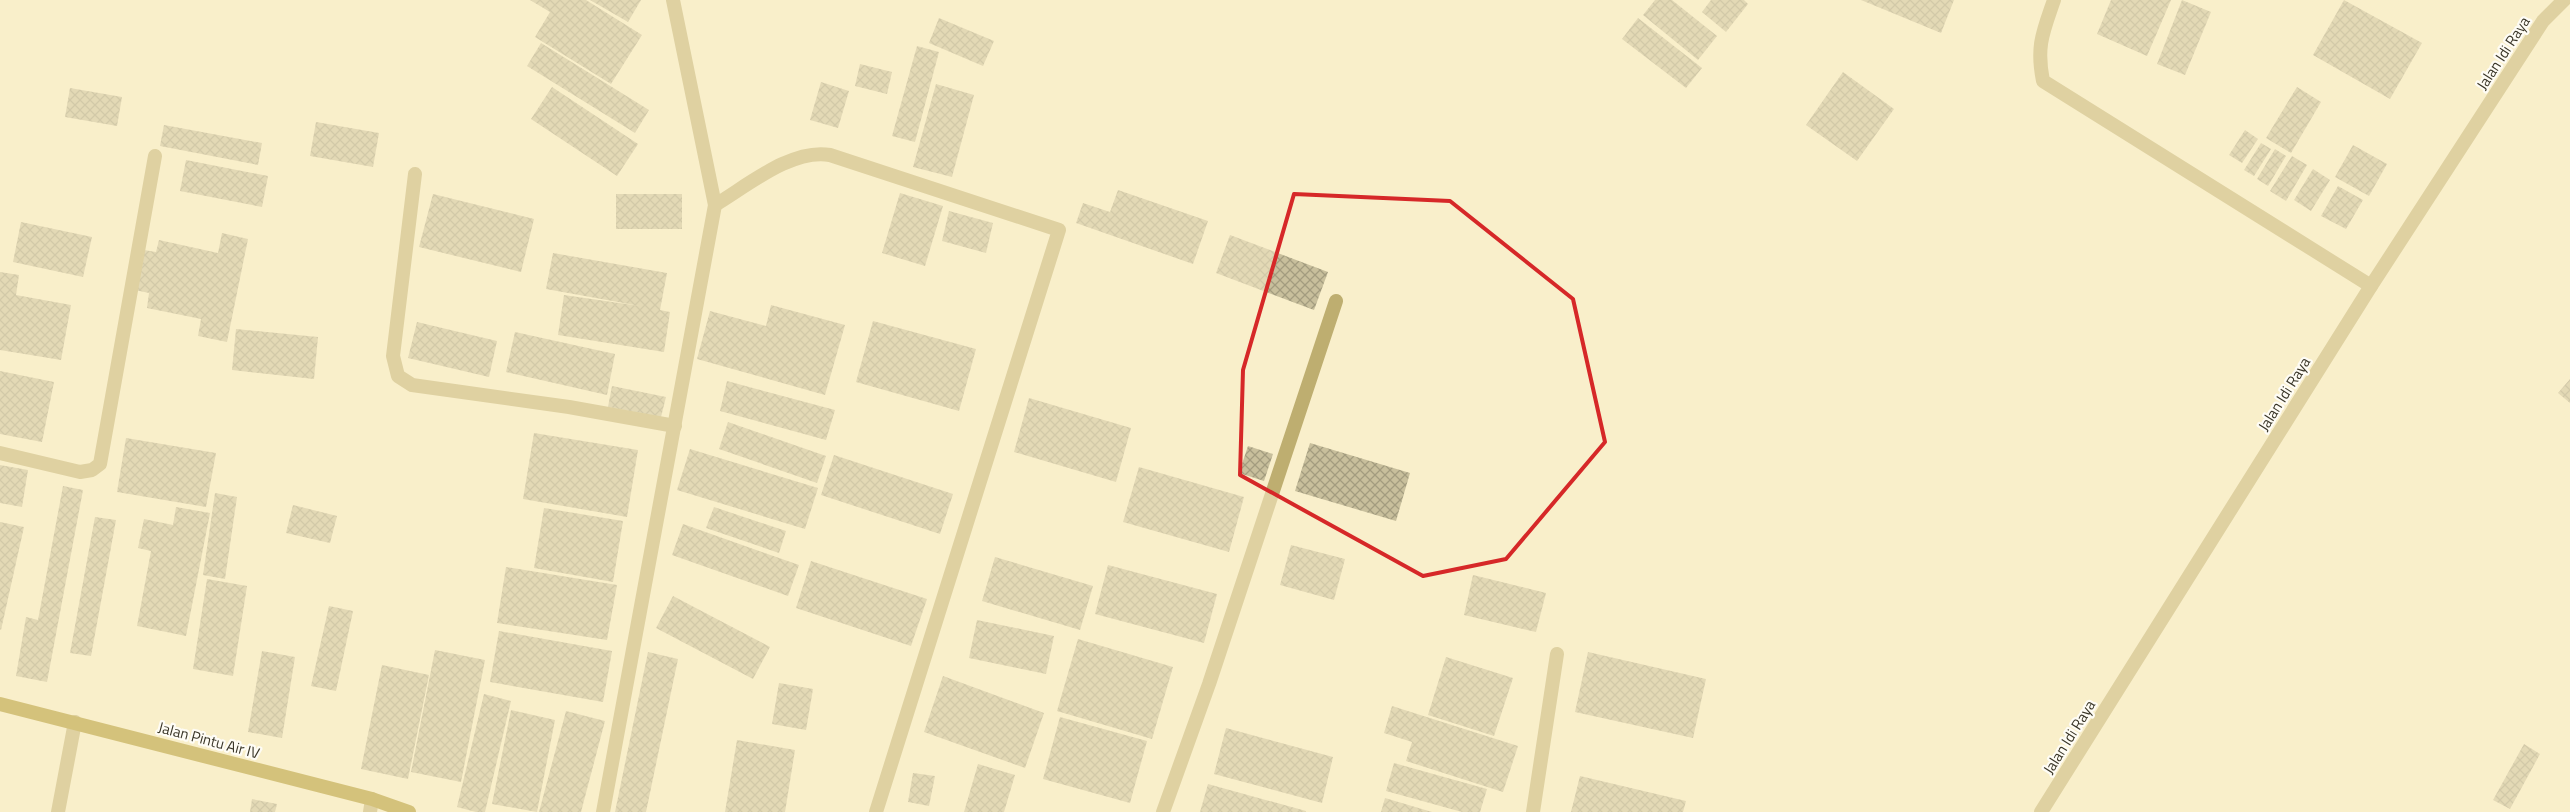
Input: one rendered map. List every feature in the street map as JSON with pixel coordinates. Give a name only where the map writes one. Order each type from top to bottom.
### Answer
[{"type":"main road","name":"Jalan Pintu Air IV","points":[[0,704],[75,722],[371,806],[409,812]]},
{"type":"street","points":[[603,812],[715,205],[673,0]]},
{"type":"street","points":[[2054,0],[2040,41],[2040,66],[2043,81],[2371,286]]},
{"type":"street","points":[[2543,21],[2547,0]]},
{"type":"street","name":"Jalan Idi Raya","points":[[2041,812],[2371,286],[2543,21],[2564,0]]},
{"type":"street","points":[[715,205],[800,156],[816,153],[830,155],[1059,230],[876,812]]},
{"type":"street","points":[[0,453],[80,472],[92,470],[100,464],[154,156]]},
{"type":"street","points":[[415,174],[393,356],[398,376],[412,385],[569,407],[674,426]]},
{"type":"street","points":[[1163,812],[1208,684],[1336,301]]},
{"type":"street","points":[[1533,812],[1557,654]]},
{"type":"street","points":[[58,812],[75,722]]},
{"type":"highlighted area","points":[[1294,194],[1450,201],[1573,299],[1605,442],[1506,559],[1423,576],[1240,475],[1243,370]]},
{"type":"building","points":[[530,0],[586,0],[642,35],[611,84],[535,37],[550,12]]},
{"type":"building","points":[[590,0],[641,0],[628,22]]},
{"type":"building","points":[[1655,0],[1672,0],[1717,36],[1698,60],[1643,15]]},
{"type":"building","points":[[1711,0],[1744,0],[1748,4],[1726,32],[1702,12]]},
{"type":"building","points":[[1861,0],[1954,0],[1941,33]]},
{"type":"building","points":[[2111,0],[2171,0],[2147,56],[2097,34]]},
{"type":"building","points":[[2182,0],[2211,12],[2185,75],[2157,64]]},
{"type":"building","points":[[2344,0],[2422,43],[2390,99],[2313,55]]},
{"type":"building","points":[[939,18],[994,41],[983,66],[929,43]]},
{"type":"building","points":[[1638,18],[1702,68],[1686,88],[1622,39]]},
{"type":"building","points":[[541,43],[649,110],[635,133],[527,66]]},
{"type":"building","points":[[917,46],[939,52],[915,142],[892,136]]},
{"type":"building","points":[[860,64],[892,72],[887,94],[855,86]]},
{"type":"building","points":[[1843,72],[1894,109],[1857,161],[1806,125]]},
{"type":"building","points":[[821,82],[849,91],[838,128],[810,120]]},
{"type":"building","points":[[936,84],[974,95],[952,177],[913,167]]},
{"type":"building","points":[[552,87],[638,144],[617,176],[531,119]]},
{"type":"building","points":[[2297,87],[2321,102],[2291,153],[2266,138]]},
{"type":"building","points":[[70,88],[122,97],[117,126],[65,117]]},
{"type":"building","points":[[316,122],[379,133],[373,167],[310,156]]},
{"type":"building","points":[[164,125],[262,143],[258,165],[160,146]]},
{"type":"building","points":[[2245,130],[2258,139],[2242,163],[2229,155]]},
{"type":"building","points":[[2261,143],[2271,149],[2254,176],[2244,170]]},
{"type":"building","points":[[2353,145],[2387,164],[2369,196],[2335,177]]},
{"type":"building","points":[[2275,149],[2286,156],[2268,186],[2257,179]]},
{"type":"building","points":[[2292,156],[2307,165],[2286,201],[2270,191]]},
{"type":"building","points":[[186,160],[268,176],[262,207],[180,191]]},
{"type":"building","points":[[2313,169],[2330,180],[2311,211],[2294,200]]},
{"type":"building","points":[[2338,186],[2363,200],[2346,229],[2321,216]]},
{"type":"building","points":[[1118,190],[1208,221],[1193,264],[1076,223],[1083,203],[1110,212]]},
{"type":"building","points":[[900,193],[943,206],[925,266],[882,253]]},
{"type":"building","points":[[433,194],[534,219],[521,272],[419,247]]},
{"type":"building","points":[[616,194],[682,194],[682,229],[616,229]]},
{"type":"building","points":[[949,211],[993,223],[986,253],[942,241]]},
{"type":"building","points":[[21,222],[92,237],[83,277],[13,262]]},
{"type":"building","points":[[222,233],[248,239],[227,342],[198,336],[201,319],[147,308],[149,293],[135,290],[144,250],[156,252],[159,240],[218,253]]},
{"type":"building","points":[[1230,235],[1328,272],[1314,310],[1216,273]]},
{"type":"building","points":[[553,253],[667,273],[660,310],[670,312],[664,352],[558,335],[564,295],[640,306],[546,289]]},
{"type":"building","points":[[0,272],[19,275],[16,295],[71,305],[61,360],[0,350]]},
{"type":"building","points":[[771,305],[845,325],[825,395],[697,359],[710,311],[766,326]]},
{"type":"building","points":[[873,321],[976,349],[959,411],[856,382]]},
{"type":"building","points":[[417,322],[497,341],[489,377],[408,358]]},
{"type":"building","points":[[236,329],[318,337],[314,379],[232,370]]},
{"type":"building","points":[[515,332],[615,354],[607,395],[506,372]]},
{"type":"building","points":[[0,371],[54,382],[42,442],[0,434]]},
{"type":"building","points":[[2570,379],[2570,403],[2558,393]]},
{"type":"building","points":[[727,381],[835,410],[826,440],[720,411]]},
{"type":"building","points":[[612,386],[666,397],[661,417],[608,407]]},
{"type":"building","points":[[1029,398],[1131,428],[1116,482],[1014,452]]},
{"type":"building","points":[[728,422],[826,456],[817,483],[719,449]]},
{"type":"building","points":[[534,433],[638,450],[627,517],[523,499]]},
{"type":"building","points":[[126,438],[216,453],[206,507],[117,492]]},
{"type":"building","points":[[1310,443],[1410,473],[1396,521],[1295,491]]},
{"type":"building","points":[[1248,446],[1273,454],[1264,481],[1239,473]]},
{"type":"building","points":[[690,449],[818,488],[805,529],[677,490]]},
{"type":"building","points":[[834,455],[953,494],[940,534],[821,495]]},
{"type":"building","points":[[0,465],[28,470],[22,507],[0,503]]},
{"type":"building","points":[[1139,467],[1244,497],[1229,552],[1123,522]]},
{"type":"building","points":[[63,486],[83,490],[47,682],[16,676],[26,617],[38,620]]},
{"type":"building","points":[[215,493],[237,497],[225,579],[203,575]]},
{"type":"building","points":[[293,505],[337,516],[330,543],[286,533]]},
{"type":"building","points":[[176,507],[210,513],[186,636],[137,626],[151,551],[138,548],[144,519],[173,525]]},
{"type":"building","points":[[714,507],[786,531],[779,553],[706,528]]},
{"type":"building","points":[[544,508],[623,521],[613,582],[534,568]]},
{"type":"building","points":[[95,517],[116,520],[91,656],[70,653]]},
{"type":"building","points":[[0,522],[24,527],[1,630],[0,629]]},
{"type":"building","points":[[683,524],[799,565],[788,596],[672,555]]},
{"type":"building","points":[[1291,545],[1345,559],[1334,600],[1280,585]]},
{"type":"building","points":[[995,557],[1093,586],[1080,630],[982,601]]},
{"type":"building","points":[[811,561],[927,599],[911,646],[796,608]]},
{"type":"building","points":[[1108,565],[1217,594],[1204,643],[1095,614]]},
{"type":"building","points":[[506,567],[617,585],[607,640],[497,623]]},
{"type":"building","points":[[1473,575],[1546,593],[1536,632],[1464,615]]},
{"type":"building","points":[[207,579],[247,586],[233,676],[193,669]]},
{"type":"building","points":[[673,596],[770,647],[753,679],[656,628]]},
{"type":"building","points":[[329,606],[353,611],[336,691],[311,686]]},
{"type":"building","points":[[977,620],[1054,636],[1046,674],[969,658]]},
{"type":"building","points":[[499,631],[612,651],[603,702],[490,682]]},
{"type":"building","points":[[1078,639],[1173,667],[1152,739],[1057,711]]},
{"type":"building","points":[[435,650],[485,660],[461,782],[411,772]]},
{"type":"building","points":[[262,651],[295,657],[282,738],[248,732]]},
{"type":"building","points":[[648,652],[678,659],[646,812],[615,812]]},
{"type":"building","points":[[1588,652],[1706,679],[1693,738],[1575,712]]},
{"type":"building","points":[[1446,657],[1513,678],[1494,736],[1428,715]]},
{"type":"building","points":[[382,665],[429,675],[408,779],[361,769]]},
{"type":"building","points":[[943,676],[1044,713],[1025,768],[924,732]]},
{"type":"building","points":[[779,683],[813,689],[806,730],[772,724]]},
{"type":"building","points":[[484,694],[511,701],[485,812],[476,812],[457,807]]},
{"type":"building","points":[[1392,706],[1518,746],[1503,792],[1406,761],[1412,742],[1384,733]]},
{"type":"building","points":[[511,710],[555,720],[537,812],[492,804]]},
{"type":"building","points":[[566,711],[605,721],[581,812],[539,812]]},
{"type":"building","points":[[1060,717],[1147,741],[1130,803],[1043,779]]},
{"type":"building","points":[[1226,728],[1333,757],[1322,803],[1214,774]]},
{"type":"building","points":[[737,740],[795,750],[785,812],[725,812]]},
{"type":"building","points":[[2524,744],[2540,754],[2510,809],[2493,800]]},
{"type":"building","points":[[1394,763],[1487,789],[1480,812],[1462,812],[1386,791]]},
{"type":"building","points":[[978,764],[1015,775],[1004,812],[964,812]]},
{"type":"building","points":[[913,773],[935,776],[929,806],[908,802]]},
{"type":"building","points":[[1580,776],[1686,801],[1683,812],[1571,812]]},
{"type":"building","points":[[1208,784],[1306,811],[1306,812],[1200,812]]},
{"type":"building","points":[[1385,798],[1432,812],[1381,812]]},
{"type":"building","points":[[252,799],[277,804],[275,812],[250,812]]}]
